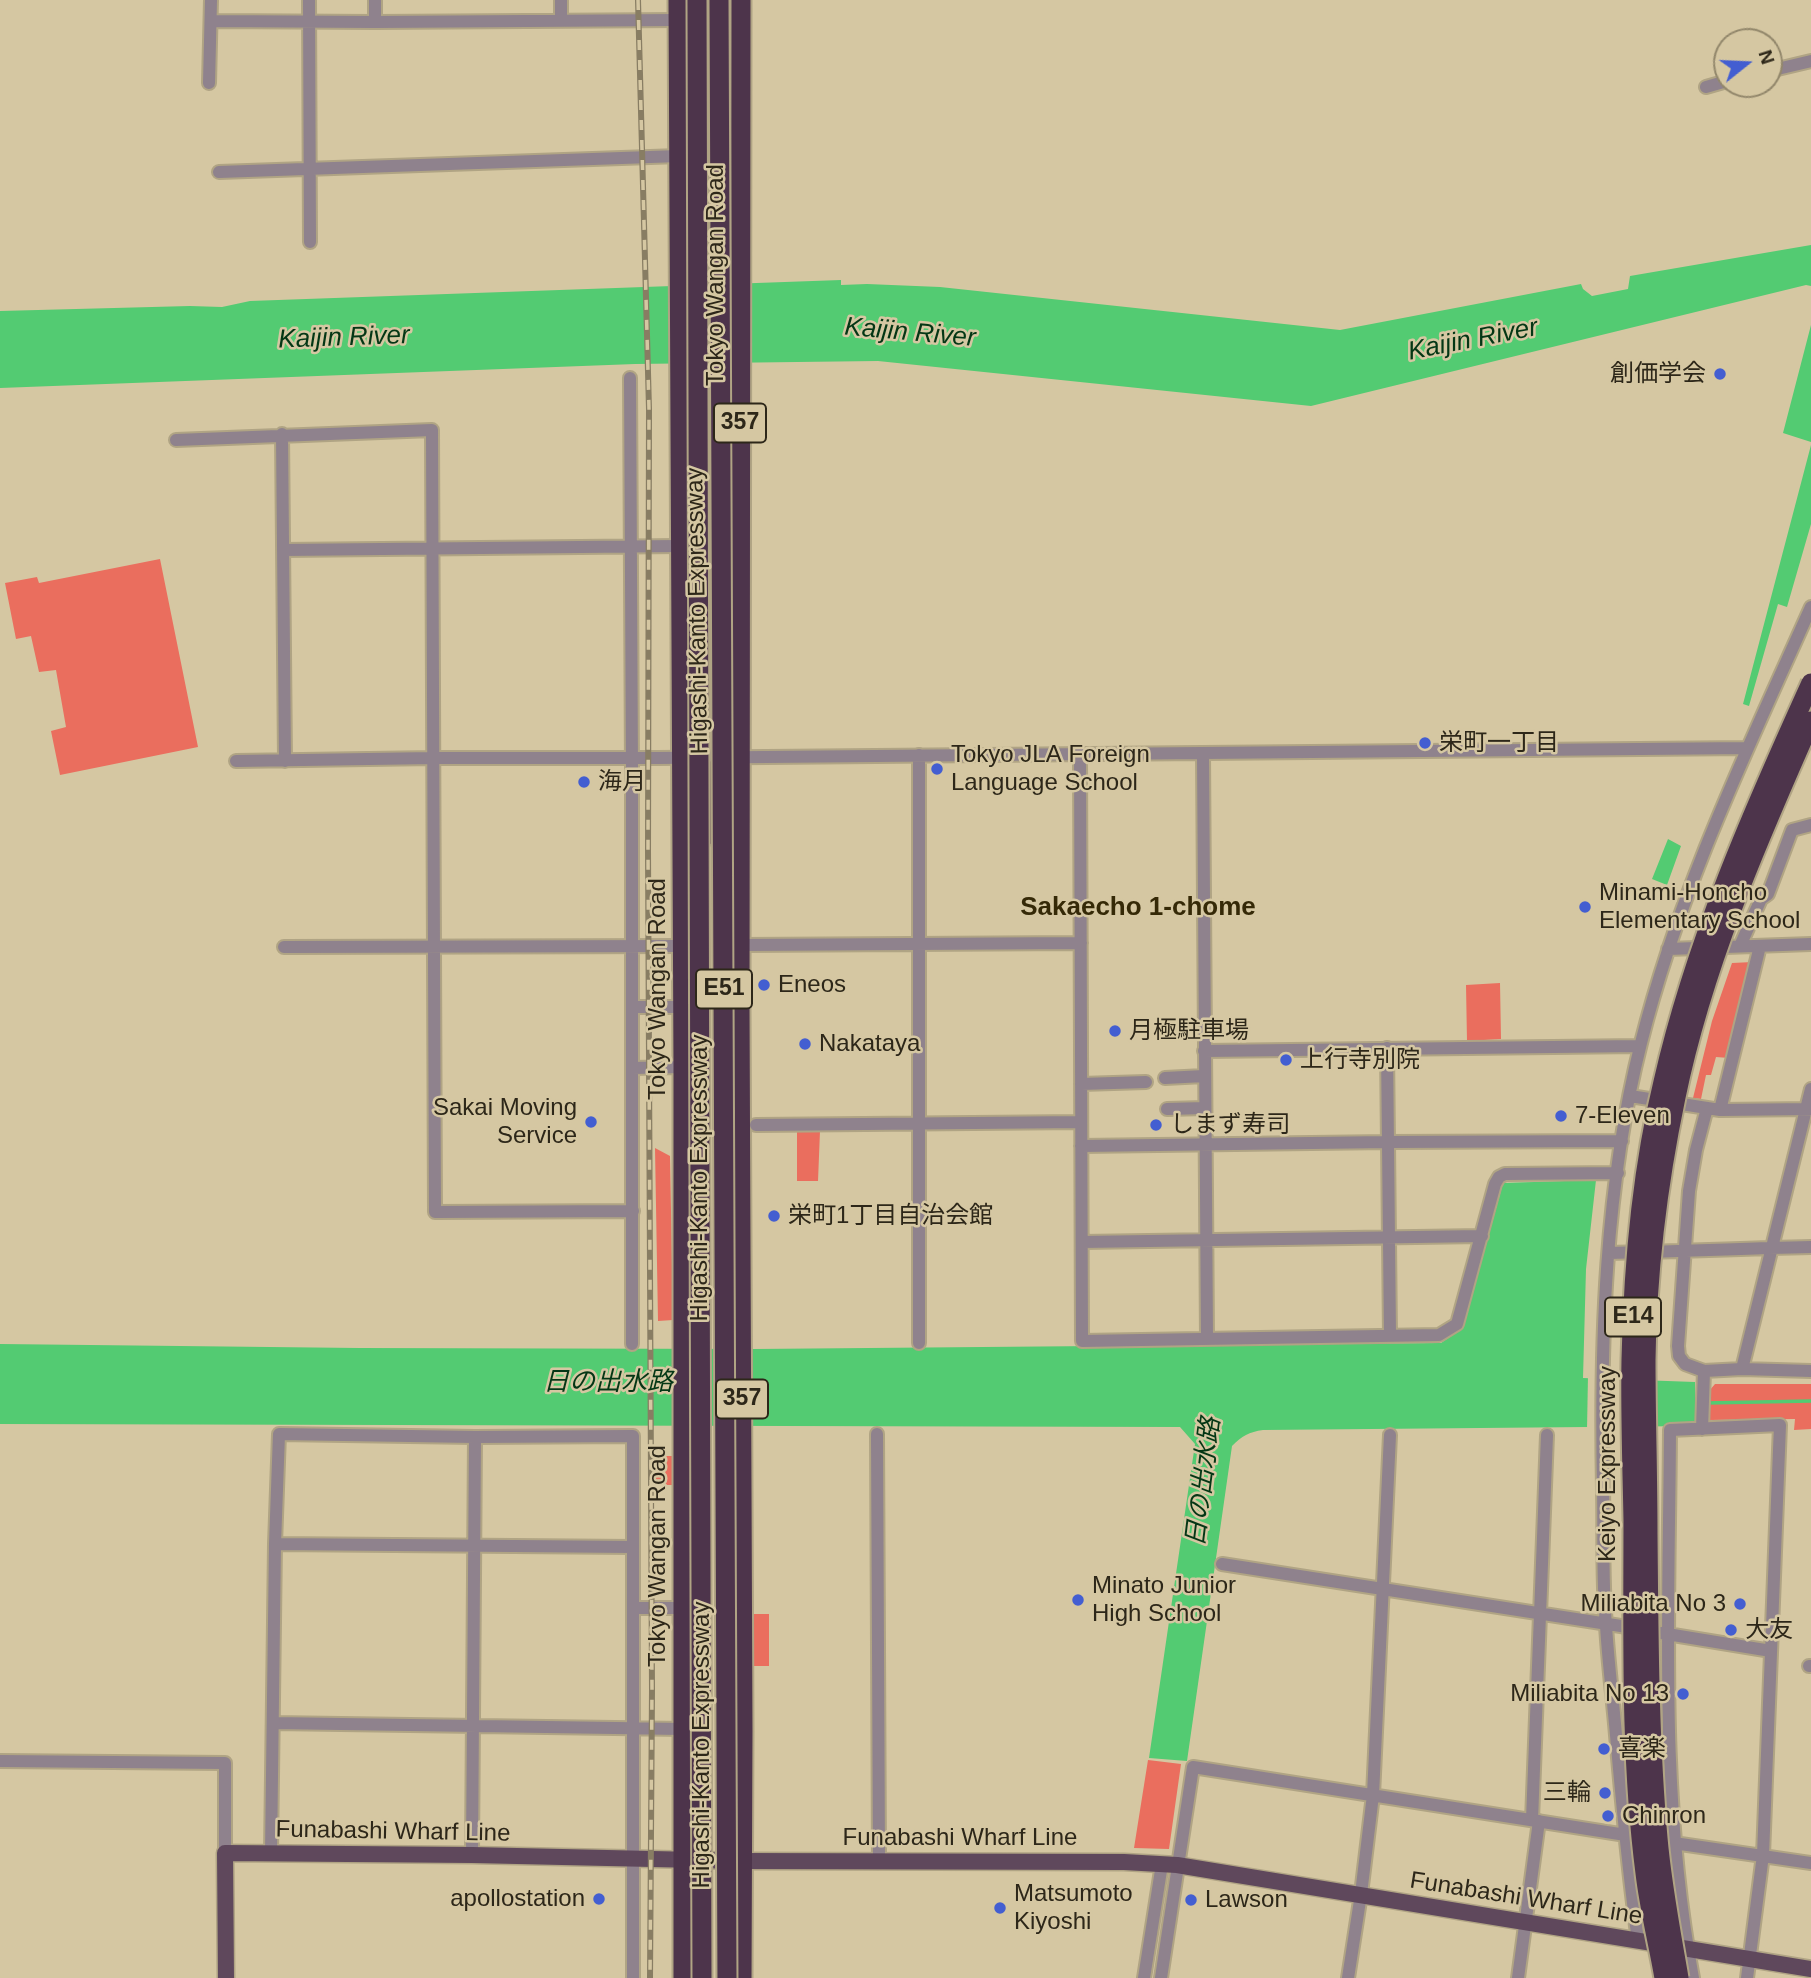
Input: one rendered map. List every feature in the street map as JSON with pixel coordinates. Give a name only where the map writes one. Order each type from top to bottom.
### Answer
[{"type":"highway","name":"Tokyo Wangan Road","points":[[678,0],[683,1007],[683,1978]]},
{"type":"highway","name":"357","points":[[679,149],[684,126],[686,0]]},
{"type":"highway","name":"Higashi-Kanto Expressway","points":[[697,0],[702,1978]]},
{"type":"highway","name":"Higashi-Kanto Expressway","points":[[719,0],[727,1978]]},
{"type":"highway","name":"Tokyo Wangan Road","points":[[742,1978],[740,261],[744,4]]},
{"type":"highway","points":[[681,757],[704,741],[707,730],[708,623],[713,617],[726,611],[731,576],[741,559]]},
{"type":"highway","name":"Keiyo Expressway","points":[[1664,1978],[1645,1875],[1639,1809],[1634,1682],[1631,1358],[1642,1196],[1663,1082],[1699,953],[1727,874],[1811,682]]},
{"type":"highway","name":"Keiyo Expressway","points":[[1679,1978],[1660,1857],[1653,1739],[1646,1357],[1653,1245],[1676,1095],[1714,958],[1738,893],[1805,743],[1811,721]]},
{"type":"highway","points":[[682,921],[687,915],[691,848],[712,829],[713,772],[721,765],[741,756]]},
{"type":"main road","name":"Funabashi Wharf Line","points":[[225,1853],[742,1861],[1124,1862],[1169,1865],[1811,1969]]},
{"type":"main road","points":[[225,1853],[226,1978]]},
{"type":"street","points":[[209,82],[211,0]]},
{"type":"street","points":[[309,0],[310,242]]},
{"type":"street","points":[[375,0],[375,22]]},
{"type":"street","points":[[561,0],[561,21]]},
{"type":"street","points":[[211,21],[678,20]]},
{"type":"street","points":[[1783,68],[1811,61]]},
{"type":"street","points":[[1706,86],[1713,84]]},
{"type":"street","points":[[219,172],[310,170],[679,149]]},
{"type":"street","points":[[630,378],[632,1344]]},
{"type":"street","points":[[176,440],[432,430],[435,1212],[633,1211]]},
{"type":"street","points":[[282,434],[285,761]]},
{"type":"street","points":[[283,550],[679,546]]},
{"type":"street","points":[[1638,1940],[1624,1835],[1605,1623],[1602,1374],[1609,1253],[1622,1141],[1640,1046],[1668,949],[1708,839],[1811,607]]},
{"type":"street","points":[[236,761],[1748,748]]},
{"type":"street","points":[[1202,753],[1207,1339]]},
{"type":"street","points":[[1080,754],[1082,1340],[1439,1335],[1457,1324],[1499,1177],[1505,1174],[1618,1174]]},
{"type":"street","points":[[919,755],[919,1343]]},
{"type":"street","points":[[1740,946],[1761,899],[1768,894],[1792,830],[1811,825]]},
{"type":"street","points":[[741,945],[1081,943]]},
{"type":"street","points":[[1668,949],[1811,944]]},
{"type":"street","points":[[284,947],[682,946]]},
{"type":"street","points":[[1760,946],[1714,1109],[1696,1150],[1689,1191],[1679,1356],[1685,1364],[1704,1371],[1811,1371]]},
{"type":"street","points":[[632,1007],[683,1007]]},
{"type":"street","points":[[1204,1051],[1640,1046]]},
{"type":"street","points":[[1387,1048],[1390,1336]]},
{"type":"street","points":[[632,1068],[683,1068]]},
{"type":"street","points":[[1165,1078],[1204,1076]]},
{"type":"street","points":[[1081,1084],[1146,1082]]},
{"type":"street","points":[[1742,1369],[1770,1248],[1809,1109],[1811,1089]]},
{"type":"street","points":[[1630,1096],[1714,1109],[1809,1109]]},
{"type":"street","points":[[1167,1109],[1205,1108]]},
{"type":"street","points":[[755,1125],[1081,1122]]},
{"type":"street","points":[[1081,1146],[1622,1141]]},
{"type":"street","points":[[1082,1242],[1482,1236]]},
{"type":"street","points":[[1609,1253],[1811,1247]]},
{"type":"street","points":[[1702,1429],[1704,1371]]},
{"type":"street","points":[[1693,1978],[1674,1843],[1667,1711],[1670,1430],[1780,1425],[1763,1855],[1747,1978]]},
{"type":"street","points":[[271,1853],[279,1434],[633,1436],[633,1978]]},
{"type":"street","points":[[877,1434],[879,1860]]},
{"type":"street","points":[[1348,1978],[1373,1795],[1390,1435]]},
{"type":"street","points":[[1518,1978],[1535,1821],[1547,1436]]},
{"type":"street","points":[[472,1855],[475,1437]]},
{"type":"street","points":[[275,1544],[633,1547]]},
{"type":"street","points":[[1222,1564],[1771,1651]]},
{"type":"street","points":[[633,1608],[682,1608]]},
{"type":"street","points":[[273,1723],[683,1729]]},
{"type":"street","points":[[0,1761],[225,1763],[225,1853]]},
{"type":"street","points":[[1144,1978],[1193,1767],[1811,1863]]},
{"type":"street","points":[[1161,1978],[1169,1865]]},
{"type":"shaded area","points":[[160,559],[198,747],[60,775],[51,731],[66,727],[56,670],[39,672],[31,636],[16,639],[5,583],[37,577],[39,583]]},
{"type":"shaded area","points":[[1753,962],[1729,1058],[1716,1057],[1711,1075],[1706,1075],[1701,1099],[1693,1098],[1712,1021],[1732,963]]},
{"type":"shaded area","points":[[1500,983],[1501,1039],[1467,1041],[1466,985]]},
{"type":"shaded area","points":[[797,1130],[820,1131],[818,1181],[797,1181]]},
{"type":"shaded area","points":[[655,1148],[670,1156],[673,1320],[658,1321]]},
{"type":"shaded area","points":[[1715,1384],[1811,1384],[1811,1429],[1794,1430],[1795,1419],[1707,1420],[1709,1391]]},
{"type":"shaded area","points":[[656,1456],[673,1456],[673,1485],[656,1485]]},
{"type":"shaded area","points":[[753,1614],[769,1614],[769,1666],[752,1666]]},
{"type":"shaded area","points":[[1148,1760],[1181,1764],[1169,1849],[1134,1848]]},
{"type":"water","name":"Kaijin River","points":[[1811,245],[1811,286],[1806,285],[1311,406],[878,361],[635,364],[0,388],[0,311],[222,307],[250,301],[841,280],[841,285],[940,287],[1340,330],[1581,284],[1592,296],[1628,289],[1630,276]]},
{"type":"water","points":[[1811,325],[1811,442],[1783,433]]},
{"type":"water","points":[[1811,445],[1811,524],[1787,607],[1778,604],[1749,706],[1743,704]]},
{"type":"water","points":[[1668,839],[1681,846],[1667,885],[1652,879]]},
{"type":"water","name":"日の出水路","points":[[1596,1180],[1586,1269],[1583,1378],[1695,1382],[1696,1426],[1263,1430],[1243,1437],[1232,1446],[1187,1761],[1149,1758],[1195,1444],[1180,1427],[0,1424],[0,1344],[754,1349],[1441,1343],[1463,1328],[1503,1183]]},
{"type":"pier","points":[[1588,1375],[1620,1376],[1620,1430],[1587,1430]]},
{"type":"waterway","points":[[1706,1403],[1811,1401]]},
{"type":"railway","points":[[638,0],[649,409],[652,1689],[650,1978]]},
{"type":"place","name":"創価学会","points":[[1720,374]]},
{"type":"place","name":"栄町一丁目","points":[[1425,743]]},
{"type":"place","name":"Tokyo JLA Foreign Language School","points":[[937,769]]},
{"type":"place","name":"海月","points":[[584,782]]},
{"type":"place","name":"Minami-Honcho Elementary School","points":[[1585,907]]},
{"type":"place","name":"Eneos","points":[[764,985]]},
{"type":"place","name":"月極駐車場","points":[[1115,1031]]},
{"type":"place","name":"Nakataya","points":[[805,1044]]},
{"type":"place","name":"上行寺別院","points":[[1286,1060]]},
{"type":"place","name":"7-Eleven","points":[[1561,1116]]},
{"type":"place","name":"Sakai Moving Service","points":[[591,1122]]},
{"type":"place","name":"しまず寿司","points":[[1156,1125]]},
{"type":"place","name":"栄町1丁目自治会館","points":[[774,1216]]},
{"type":"place","name":"Minato Junior High School","points":[[1078,1600]]},
{"type":"place","name":"Miliabita No 3","points":[[1740,1604]]},
{"type":"place","name":"大友","points":[[1731,1630]]},
{"type":"place","name":"Miliabita No 13","points":[[1683,1694]]},
{"type":"place","name":"喜楽","points":[[1604,1749]]},
{"type":"place","name":"三輪","points":[[1605,1793]]},
{"type":"place","name":"Chinron","points":[[1608,1816]]},
{"type":"place","name":"apollostation","points":[[599,1899]]},
{"type":"place","name":"Lawson","points":[[1191,1900]]},
{"type":"place","name":"Matsumoto Kiyoshi","points":[[1000,1908]]},
{"type":"district","name":"Sakaecho 1-chome","points":[[1138,908]]}]
